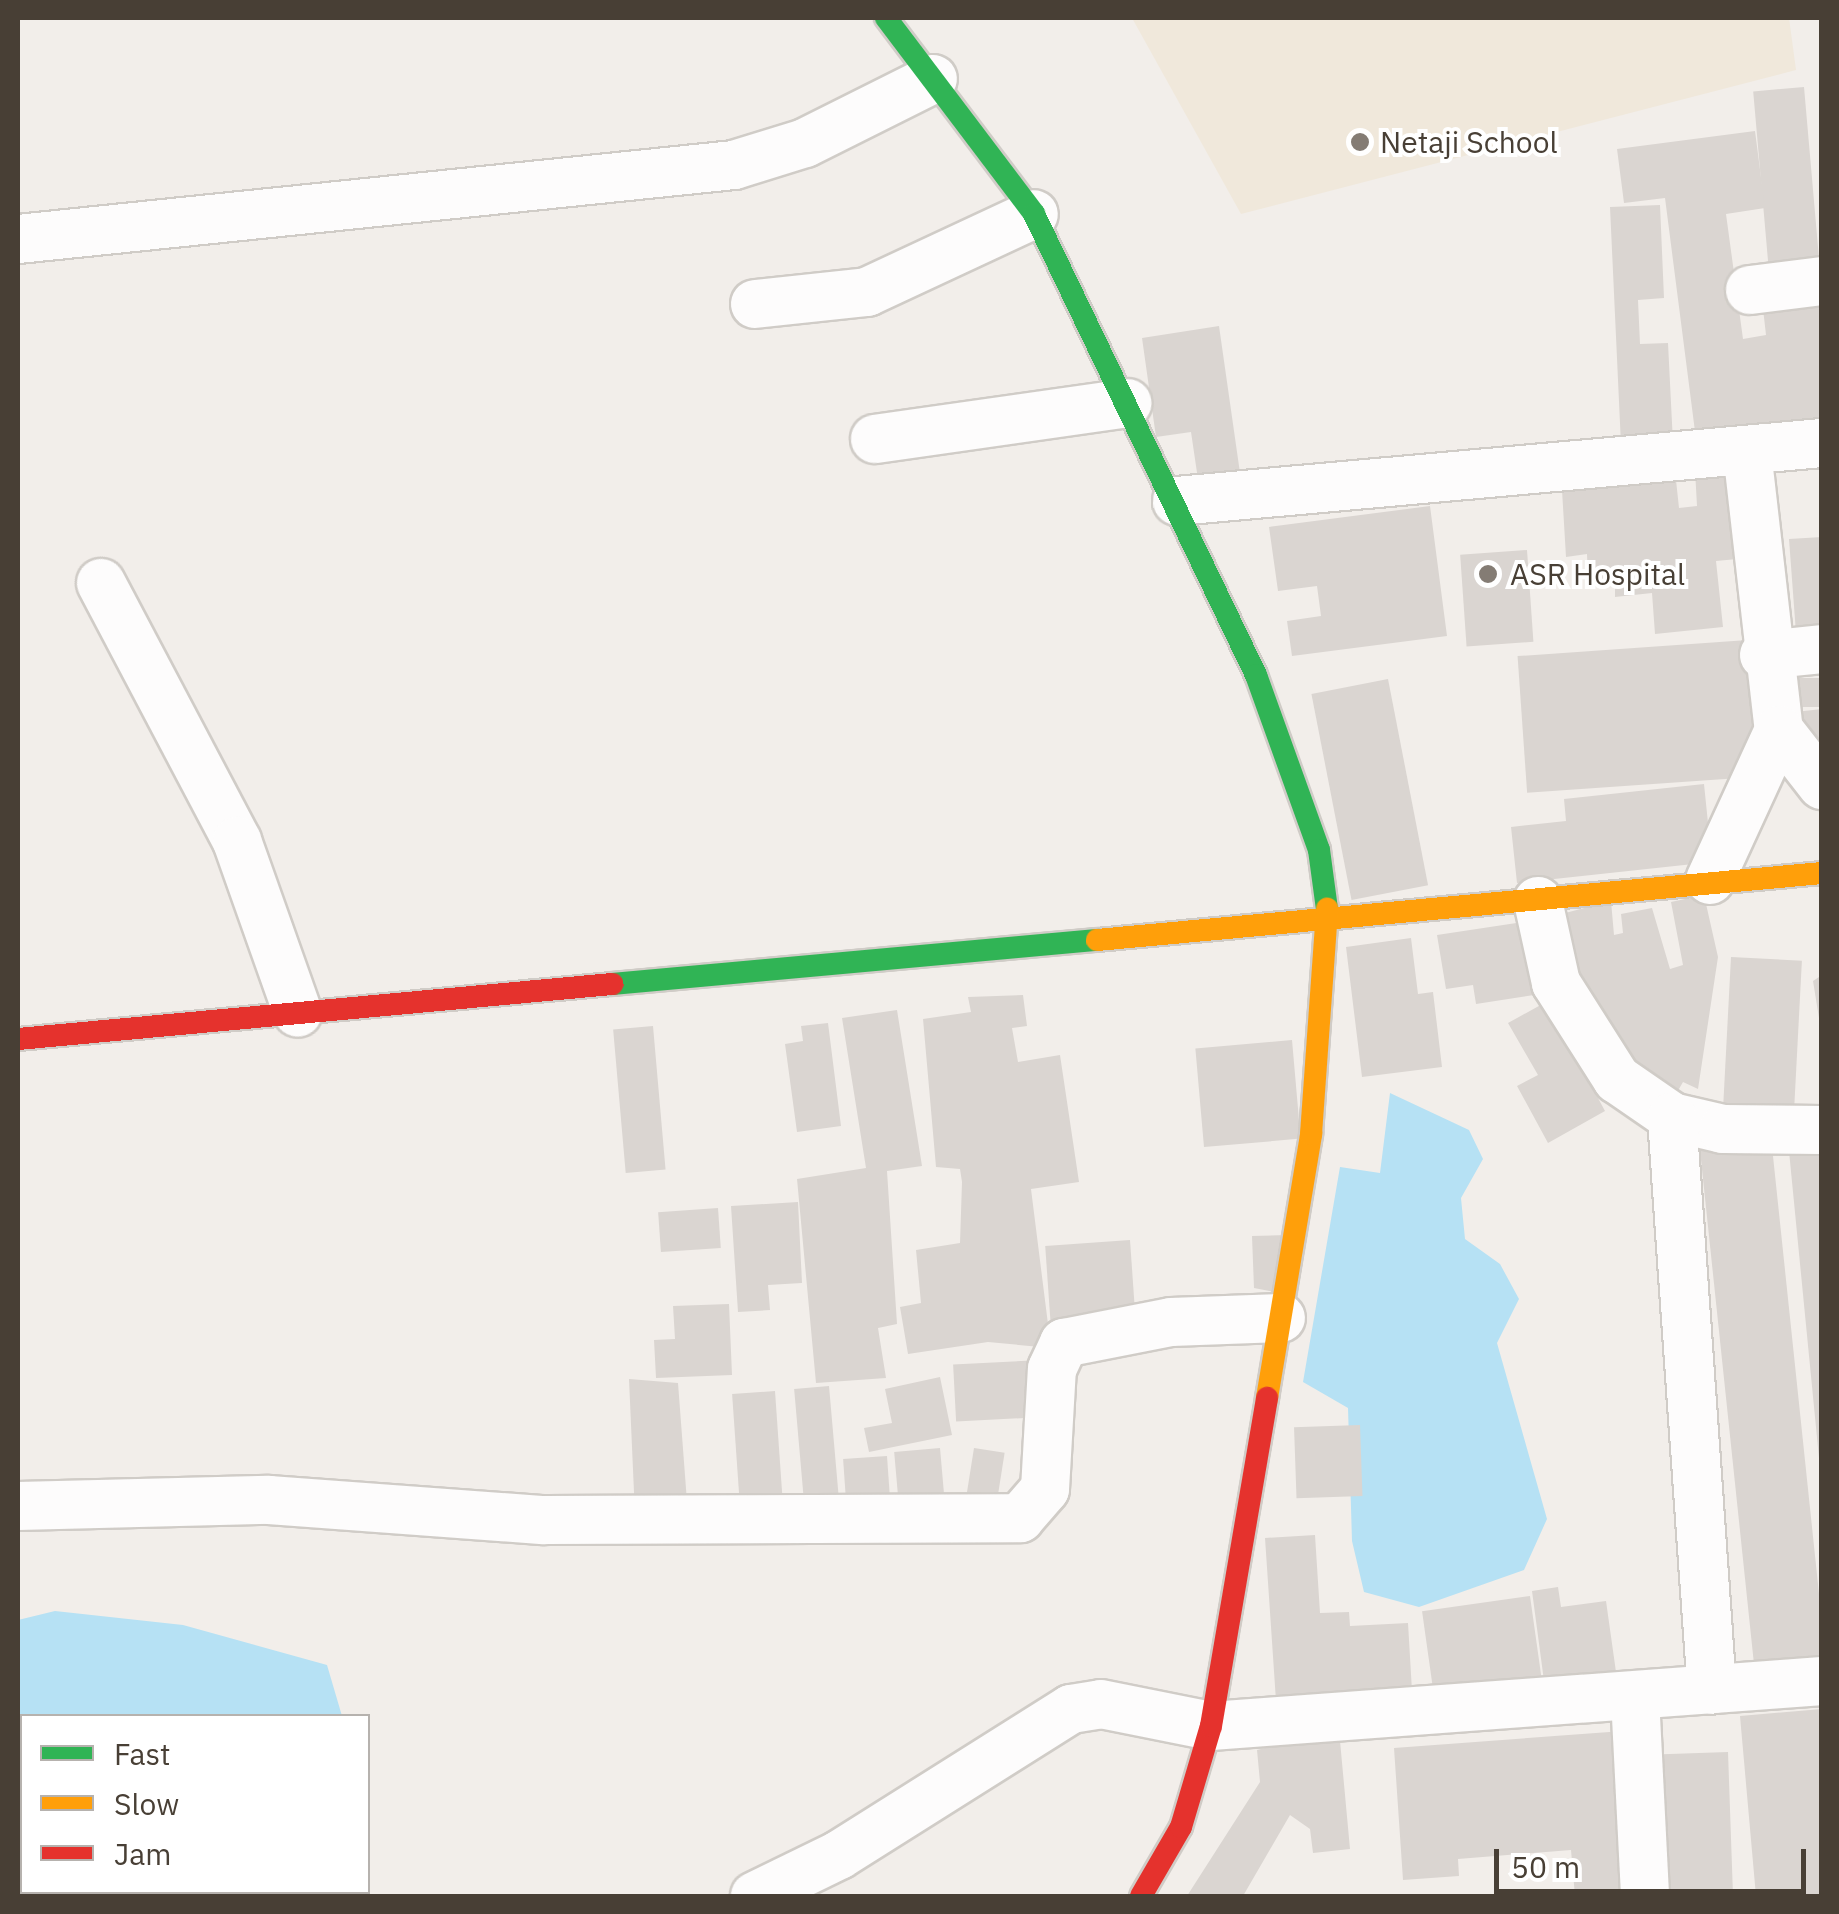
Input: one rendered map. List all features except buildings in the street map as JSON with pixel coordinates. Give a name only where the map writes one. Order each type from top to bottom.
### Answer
[{"type":"street","points":[[886,18],[1034,214],[1177,501],[1301,784],[1328,920],[1311,1134],[1211,1726],[1181,1828],[1141,1896]]},
{"type":"street","points":[[18,238],[734,164],[804,143],[932,78]]},
{"type":"street","points":[[755,304],[868,292],[1034,214]]},
{"type":"street","points":[[1750,290],[1822,281]]},
{"type":"street","points":[[874,439],[1126,403]]},
{"type":"street","points":[[1177,501],[1822,444]]},
{"type":"street","points":[[1747,450],[1764,655],[1779,730],[1822,785]]},
{"type":"street","points":[[101,583],[237,841],[298,1013]]},
{"type":"street","points":[[1764,655],[1822,649]]},
{"type":"street","points":[[1710,880],[1779,730]]},
{"type":"street","points":[[18,1039],[1538,901],[1710,880],[1822,873]]},
{"type":"street","points":[[1538,901],[1544,949],[1589,1048],[1672,1117],[1738,1130],[1822,1130]]},
{"type":"street","points":[[1672,1117],[1712,1690]]},
{"type":"street","points":[[18,1506],[269,1500],[544,1520],[1020,1518],[1045,1489],[1052,1369],[1064,1343],[1171,1322],[1281,1318]]},
{"type":"street","points":[[755,1896],[839,1855],[1070,1709],[1101,1704],[1211,1726],[1822,1681]]},
{"type":"street","points":[[1635,1697],[1645,1896]]},
{"type":"shaded area","name":"Netaji School","points":[[1132,18],[1789,18],[1796,70],[1241,214]]},
{"type":"water","points":[[1390,1093],[1469,1130],[1483,1159],[1461,1198],[1465,1239],[1500,1264],[1519,1299],[1497,1343],[1547,1519],[1524,1570],[1419,1607],[1364,1592],[1352,1541],[1348,1408],[1303,1382],[1340,1167],[1380,1173]]},
{"type":"water","points":[[55,1611],[183,1625],[327,1665],[341,1714],[20,1714],[20,1805],[18,1620]]},
{"type":"traffic: fast","points":[[886,18],[1034,214],[1256,675],[1319,850],[1327,909]]},
{"type":"traffic: fast","points":[[612,984],[1097,940]]},
{"type":"traffic: slow","points":[[1097,940],[1822,873]]},
{"type":"traffic: slow","points":[[1267,1398],[1311,1134],[1327,909]]},
{"type":"traffic: jam","points":[[18,1039],[612,984]]},
{"type":"traffic: jam","points":[[1141,1896],[1181,1827],[1211,1726],[1267,1398]]},
{"type":"place","name":"Netaji School","points":[[1360,142]]},
{"type":"place","name":"ASR Hospital","points":[[1488,574]]}]
